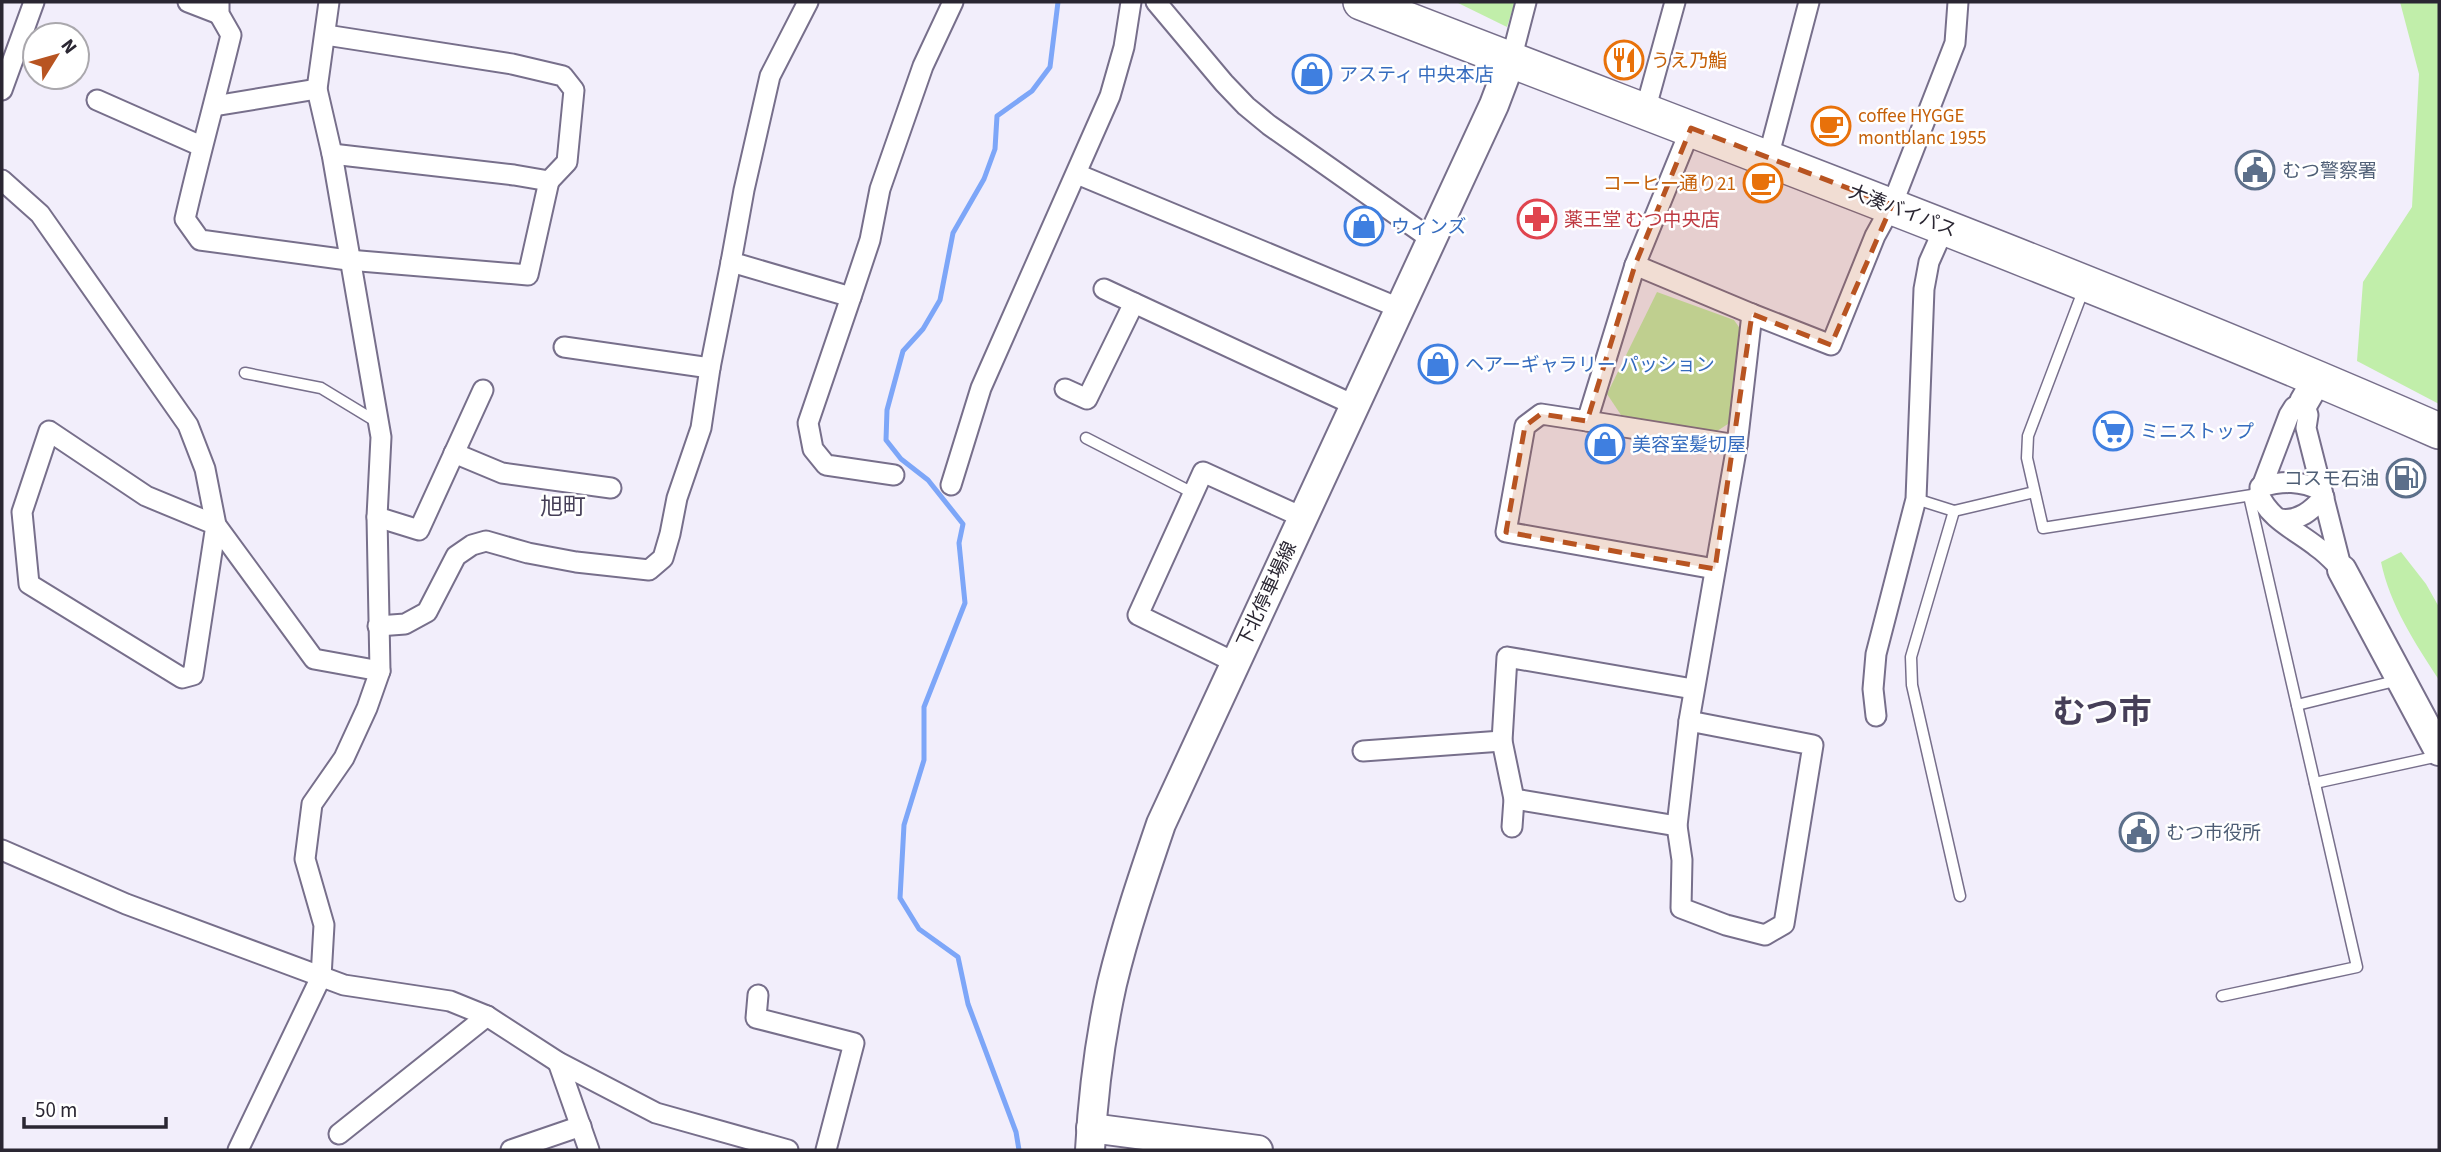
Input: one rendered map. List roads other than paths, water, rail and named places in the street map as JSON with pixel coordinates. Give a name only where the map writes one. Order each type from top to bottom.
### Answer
[{"type":"highway","name":"大湊バイパス","points":[[1361,2],[1945,226],[2086,284],[2311,390],[2439,431]]},
{"type":"main road","name":"下北停車場線","points":[[1090,1139],[1093,1099],[1112,986],[1135,900],[1161,824],[1494,105],[1511,60]]},
{"type":"main road","points":[[2342,570],[2439,754]]},
{"type":"main road","points":[[1090,1139],[1258,1150]]},
{"type":"street","points":[[188,2],[219,8],[231,35],[214,106],[201,146],[185,219],[200,240],[348,260],[528,275],[549,181],[567,162],[574,90],[563,76],[512,64],[326,35]]},
{"type":"street","points":[[238,1150],[321,977],[324,925],[305,859],[312,804],[344,758],[368,708],[380,671],[376,517],[381,437],[348,260],[332,155],[317,89],[329,2]]},
{"type":"street","points":[[378,626],[404,624],[427,611],[456,556],[471,545],[486,541],[528,553],[576,562],[649,570],[663,558],[677,498],[701,428],[744,190],[770,76],[808,2]]},
{"type":"street","points":[[894,475],[825,465],[813,449],[808,423],[870,240],[880,189],[923,66],[953,2]]},
{"type":"street","points":[[951,485],[981,388],[1110,96],[1124,47],[1131,2]]},
{"type":"street","points":[[1156,2],[1246,106],[1431,239]]},
{"type":"street","points":[[1511,60],[1526,2]]},
{"type":"street","points":[[1645,111],[1675,2]]},
{"type":"street","points":[[1768,158],[1809,2]]},
{"type":"street","points":[[1635,265],[1831,345],[1875,236],[1892,205],[1955,43],[1958,2]]},
{"type":"street","points":[[2,90],[31,3]]},
{"type":"street","points":[[214,106],[317,89]]},
{"type":"street","points":[[97,100],[201,146]]},
{"type":"street","points":[[1587,421],[1635,265],[1690,128]]},
{"type":"street","points":[[332,155],[549,181]]},
{"type":"street","points":[[1077,174],[1399,309]]},
{"type":"street","points":[[2,180],[40,214],[188,425],[205,469],[216,525],[193,676],[182,678],[29,584],[22,512],[49,431],[146,496],[216,525],[314,659],[380,671]]},
{"type":"street","points":[[1876,716],[1873,689],[1875,654],[1916,499],[1924,289],[1929,262],[1945,226]]},
{"type":"street","points":[[731,262],[851,297]]},
{"type":"street","points":[[1104,289],[1354,405]]},
{"type":"street","points":[[1065,389],[1087,398],[1134,303]]},
{"type":"street","points":[[1689,721],[1814,745],[1784,924],[1765,935],[1726,925],[1681,908],[1682,860],[1677,826],[1689,721],[1693,689],[1737,444],[1752,314]]},
{"type":"street","points":[[564,347],[710,368]]},
{"type":"street","points":[[376,517],[419,530],[483,390]]},
{"type":"street","points":[[2256,493],[2289,415],[2311,390]]},
{"type":"street","points":[[2311,390],[2306,428],[2342,570]]},
{"type":"street","points":[[1715,569],[1506,532],[1525,426],[1541,414],[1737,444]]},
{"type":"street","points":[[454,453],[502,473],[611,488]]},
{"type":"street","points":[[1234,662],[1139,615],[1202,472],[1302,517]]},
{"type":"street","points":[[2256,493],[2288,481],[2299,482],[2323,494]]},
{"type":"street","points":[[2256,493],[2263,505],[2320,548],[2342,570]]},
{"type":"street","points":[[2280,519],[2296,519],[2307,513],[2323,494]]},
{"type":"street","points":[[1512,827],[1514,799],[1502,741],[1507,657],[1693,689]]},
{"type":"street","points":[[1363,751],[1502,741]]},
{"type":"street","points":[[1514,799],[1677,826]]},
{"type":"street","points":[[2,850],[126,904],[344,985],[450,1001],[486,1016],[558,1062],[656,1112],[789,1150]]},
{"type":"street","points":[[758,995],[756,1018],[853,1043],[826,1150]]},
{"type":"street","points":[[339,1134],[486,1016]]},
{"type":"street","points":[[558,1062],[589,1150]]},
{"type":"street","points":[[511,1150],[581,1126]]},
{"type":"lane","points":[[2086,284],[2028,436],[2027,458],[2043,528],[2256,493],[2297,705],[2357,967],[2222,996]]},
{"type":"lane","points":[[246,373],[321,388],[379,423]]},
{"type":"lane","points":[[1086,438],[1193,493]]},
{"type":"lane","points":[[1916,499],[1954,511],[2034,492]]},
{"type":"lane","points":[[1954,511],[1911,657],[1912,685],[1960,895]]},
{"type":"lane","points":[[2297,705],[2400,680]]},
{"type":"lane","points":[[2315,783],[2439,754]]},
{"type":"waterway","points":[[1019,1150],[1016,1132],[968,1004],[958,957],[919,929],[900,898],[904,825],[924,760],[924,707],[965,603],[959,543],[963,524],[928,480],[901,459],[886,440],[887,410],[903,351],[923,329],[940,300],[953,233],[984,179],[995,149],[997,116],[1032,91],[1050,67],[1058,2]]},
{"type":"place","name":"うえ乃鮨","points":[[1624,60]]},
{"type":"place","name":"アスティ 中央本店","points":[[1312,74]]},
{"type":"place","name":"coffee HYGGE montblanc 1955","points":[[1831,126]]},
{"type":"place","name":"むつ警察署","points":[[2255,170]]},
{"type":"place","name":"コーヒー通り21","points":[[1763,183]]},
{"type":"place","name":"薬王堂 むつ中央店","points":[[1537,219]]},
{"type":"place","name":"ウィンズ","points":[[1364,226]]},
{"type":"place","name":"ヘアーギャラリー パッション","points":[[1438,364]]},
{"type":"place","name":"ミニストップ","points":[[2113,431]]},
{"type":"place","name":"美容室髪切屋","points":[[1605,444]]},
{"type":"place","name":"コスモ石油","points":[[2406,478]]},
{"type":"place","name":"むつ市役所","points":[[2139,832]]},
{"type":"district","name":"旭町","points":[[563,506]]},
{"type":"district","name":"むつ市","points":[[2102,711]]}]
